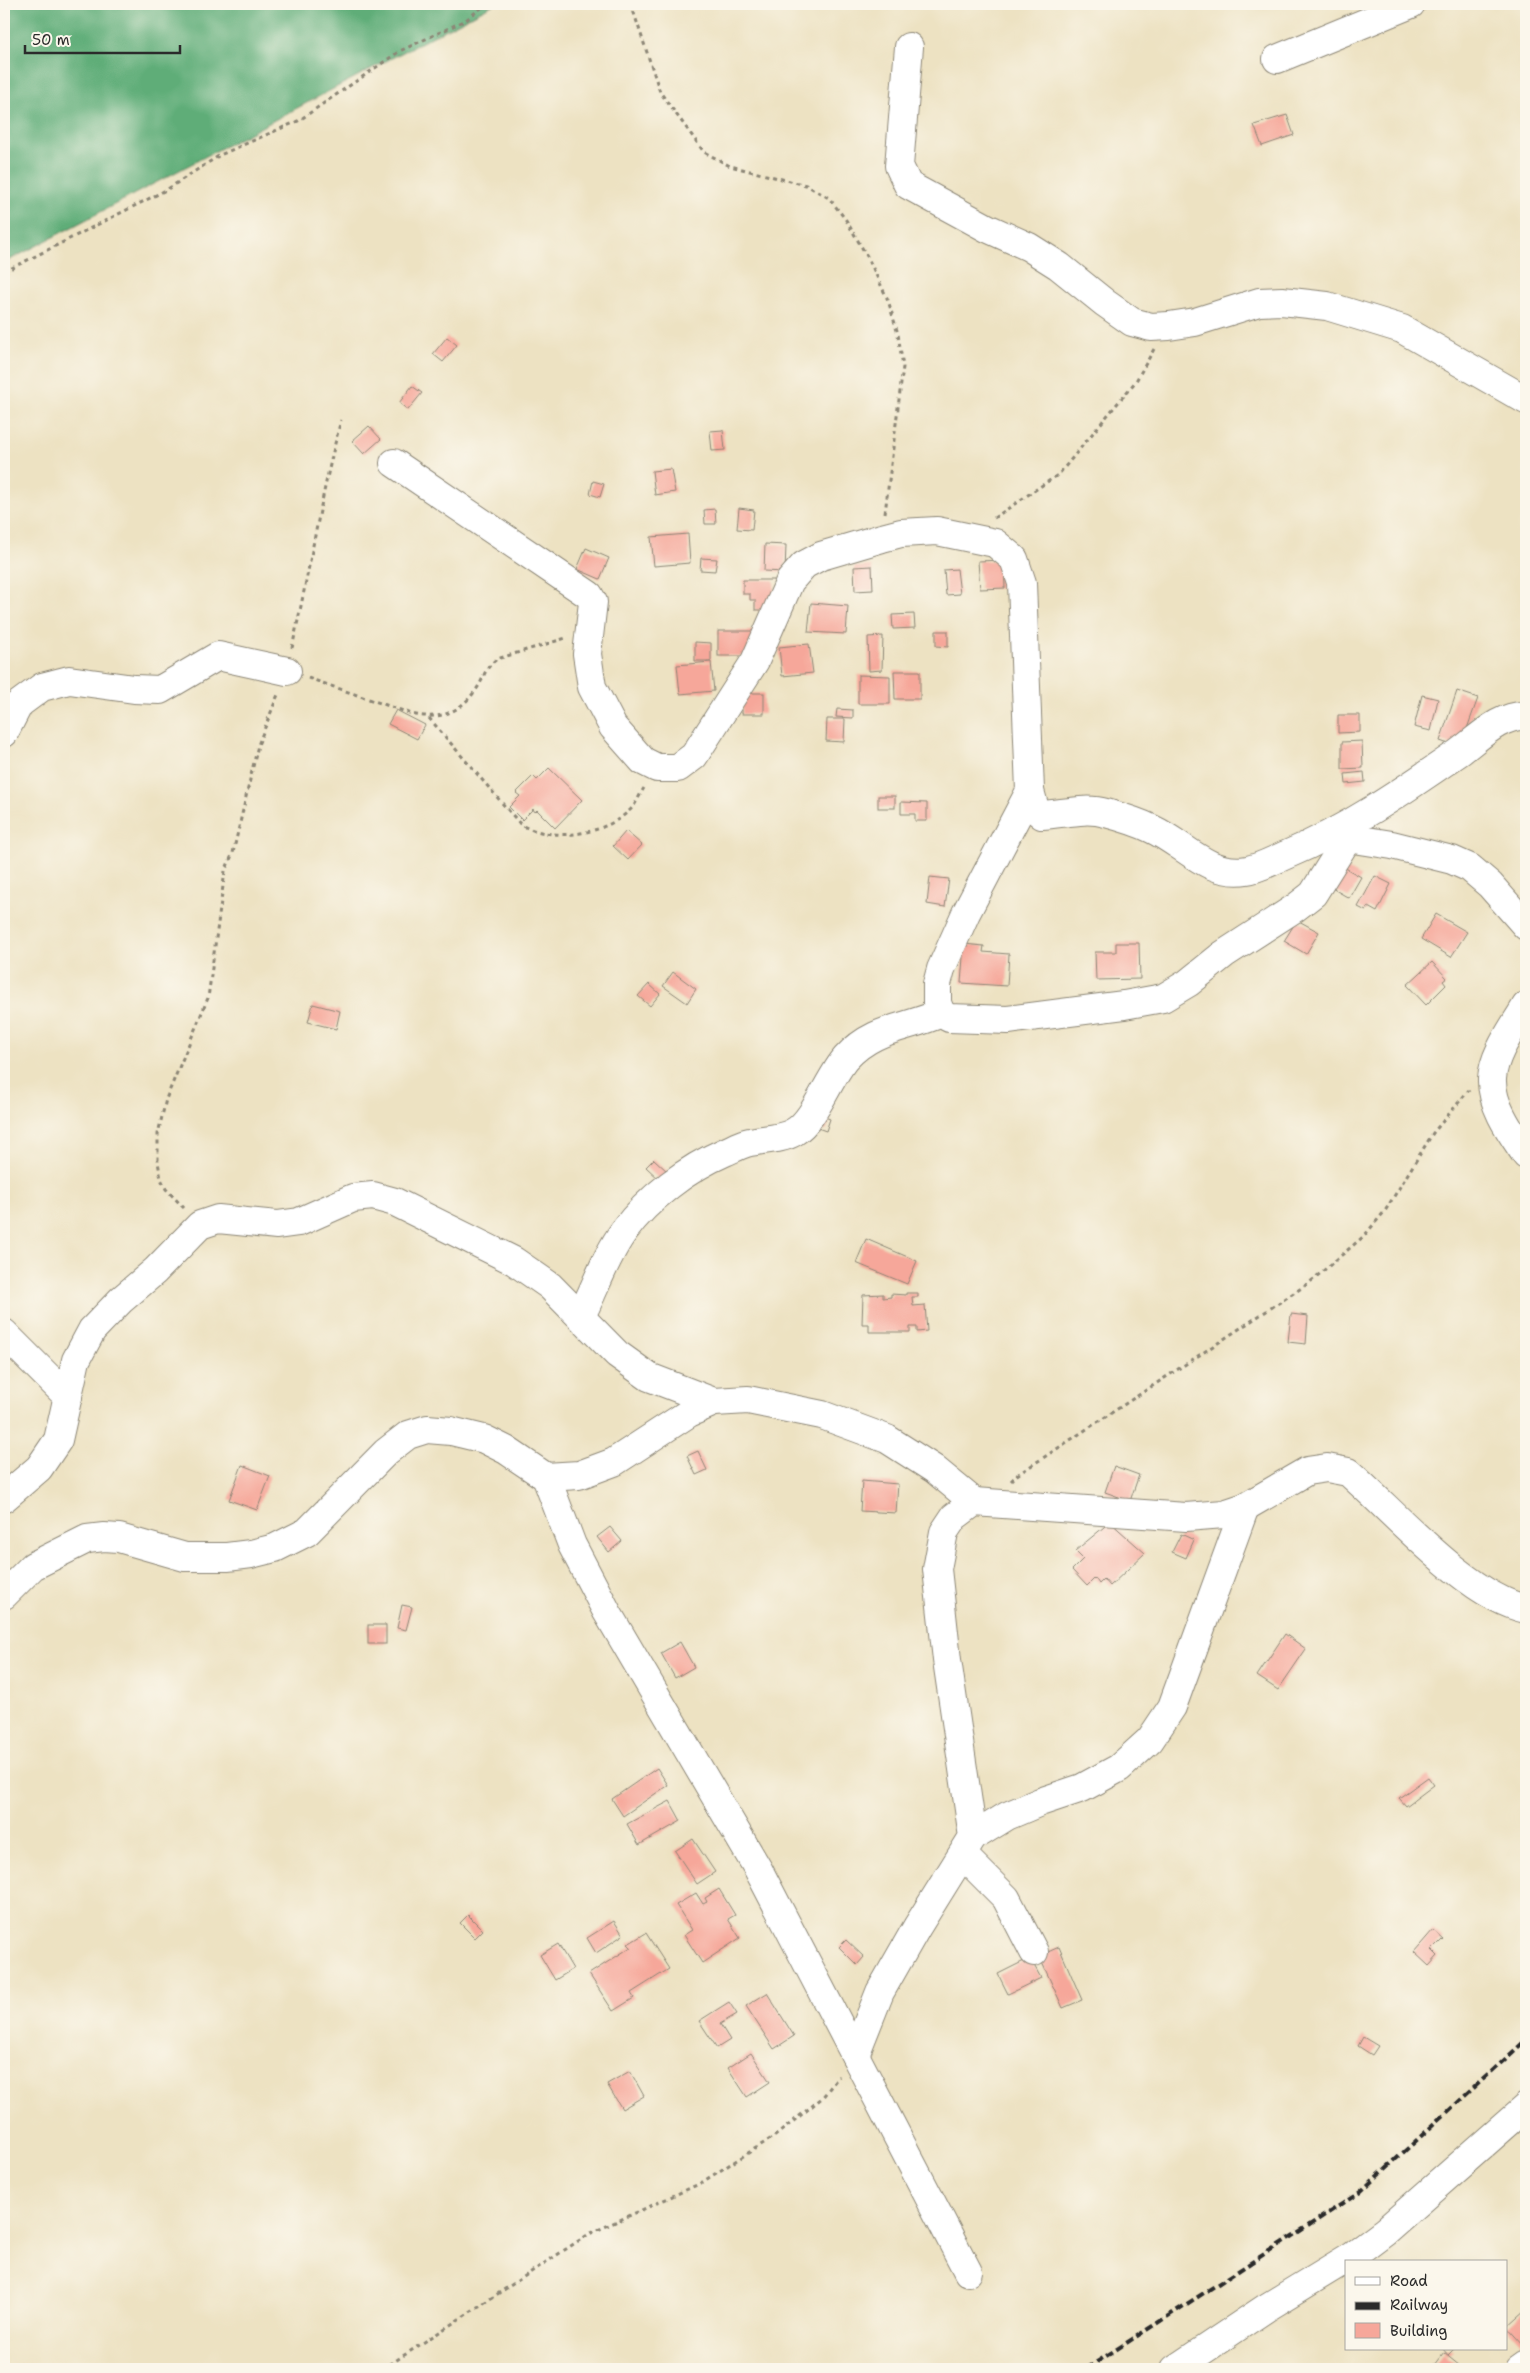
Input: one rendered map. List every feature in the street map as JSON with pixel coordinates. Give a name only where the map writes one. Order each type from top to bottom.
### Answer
[{"type":"street","points":[[1277,59],[1411,4]]},
{"type":"street","points":[[909,47],[899,166],[908,185],[987,228],[1029,247],[1059,266],[1104,303],[1132,322],[1151,327],[1195,322],[1259,302],[1282,301],[1326,306],[1402,329],[1526,400]]},
{"type":"street","points":[[394,463],[589,595],[593,602],[593,612],[588,632],[588,654],[592,687],[613,728],[644,761],[657,768],[678,768],[694,756],[755,661],[790,581],[804,565],[821,556],[901,533],[937,531],[969,536],[994,543],[1014,559],[1022,583],[1030,791],[1035,809],[1042,815],[1087,810],[1104,812],[1153,829],[1208,865],[1225,870],[1247,870],[1351,830],[1496,724],[1517,715],[1526,716]]},
{"type":"street","points":[[4,732],[19,704],[42,687],[69,680],[134,689],[160,690],[218,656],[287,671]]},
{"type":"street","points":[[1030,791],[966,913],[941,969],[937,984],[937,1002],[941,1013],[949,1018],[1008,1020],[1163,998],[1188,983],[1224,954],[1295,908],[1313,894],[1351,830]]},
{"type":"street","points":[[1351,830],[1392,845],[1452,860],[1470,868],[1490,885],[1526,926]]},
{"type":"street","points":[[1526,1006],[1495,1065],[1492,1080],[1497,1102],[1507,1125],[1526,1155]]},
{"type":"street","points":[[581,1316],[623,1232],[660,1194],[720,1155],[746,1143],[793,1133],[805,1123],[846,1058],[864,1042],[880,1032],[900,1025],[925,1020],[941,1013]]},
{"type":"street","points":[[4,1498],[39,1468],[58,1440],[76,1360],[92,1330],[121,1300],[156,1271],[200,1225],[218,1219],[277,1225],[299,1222],[353,1198],[373,1196],[394,1202],[427,1216],[467,1239],[514,1261],[550,1286],[617,1354],[649,1377],[714,1402]]},
{"type":"street","points":[[4,1333],[68,1397]]},
{"type":"street","points":[[546,1477],[579,1475],[614,1462],[689,1413],[714,1402],[748,1400],[822,1415],[887,1439],[934,1469],[974,1502]]},
{"type":"street","points":[[4,1595],[33,1566],[87,1539],[119,1538],[185,1557],[226,1557],[251,1554],[275,1548],[307,1532],[393,1446],[408,1435],[427,1429],[450,1431],[484,1439],[506,1450],[546,1477],[572,1545],[607,1612],[758,1869],[968,2272]]},
{"type":"street","points":[[1034,1952],[1018,1917],[968,1846],[937,1569],[944,1532],[954,1516],[974,1502],[1011,1503],[1050,1508],[1186,1517],[1224,1514],[1244,1507],[1307,1471],[1327,1468],[1348,1472],[1448,1565],[1502,1600],[1526,1609]]},
{"type":"street","points":[[855,2056],[880,1992],[917,1927],[968,1846],[1007,1816],[1040,1802],[1082,1788],[1119,1768],[1150,1740],[1172,1707],[1244,1507]]},
{"type":"street","points":[[1346,2260],[1385,2231],[1526,2107]]},
{"type":"street","points":[[1176,2369],[1266,2308],[1345,2260]]},
{"type":"street","points":[[1519,2369],[1526,2364]]},
{"type":"path","points":[[4,272],[166,190],[220,155],[298,121],[400,51],[466,20],[486,4]]},
{"type":"path","points":[[631,4],[660,92],[704,152],[730,166],[806,186],[829,198],[846,220],[888,300],[898,334],[903,367],[882,538]]},
{"type":"path","points":[[969,536],[1059,474],[1136,381],[1169,326]]},
{"type":"path","points":[[200,1225],[166,1190],[161,1179],[158,1162],[158,1134],[166,1099],[208,998],[226,871],[233,853],[258,744],[287,671],[310,566],[328,469],[341,420]]},
{"type":"path","points":[[287,671],[383,705],[429,718],[448,713],[464,703],[476,690],[488,665],[497,659],[588,632]]},
{"type":"path","points":[[429,718],[520,825],[534,832],[552,836],[589,831],[614,822],[632,807],[657,768]]},
{"type":"path","points":[[1011,1503],[1011,1481],[1017,1475],[1309,1283],[1364,1236],[1385,1211],[1433,1133],[1457,1102],[1495,1065]]},
{"type":"path","points":[[383,2369],[589,2234],[700,2184],[775,2136],[822,2098],[855,2056]]},
{"type":"green space","points":[[4,4],[494,4],[4,263]]},
{"type":"building","points":[[1287,115],[1294,135],[1262,146],[1254,125]]},
{"type":"building","points":[[447,337],[457,345],[443,362],[433,354]]},
{"type":"building","points":[[412,386],[422,393],[408,410],[399,403]]},
{"type":"building","points":[[369,426],[381,439],[364,454],[352,441]]},
{"type":"building","points":[[723,430],[725,450],[712,451],[710,431]]},
{"type":"building","points":[[671,469],[675,492],[655,495],[652,471]]},
{"type":"building","points":[[593,481],[604,484],[600,497],[590,494]]},
{"type":"building","points":[[739,508],[754,510],[752,530],[737,529]]},
{"type":"building","points":[[715,509],[716,524],[705,524],[704,510]]},
{"type":"building","points":[[688,534],[690,563],[654,566],[651,537]]},
{"type":"building","points":[[765,544],[786,545],[785,572],[764,571]]},
{"type":"building","points":[[586,548],[609,558],[600,579],[577,569]]},
{"type":"building","points":[[701,558],[717,559],[715,571],[700,570]]},
{"type":"building","points":[[1004,560],[1005,588],[980,589],[978,561]]},
{"type":"building","points":[[872,566],[873,590],[855,591],[854,567]]},
{"type":"building","points":[[957,569],[960,594],[946,595],[944,570]]},
{"type":"building","points":[[743,580],[774,580],[775,610],[755,610],[755,600],[750,600],[750,594],[743,594]]},
{"type":"building","points":[[811,603],[848,606],[846,634],[808,632]]},
{"type":"building","points":[[914,614],[915,628],[893,629],[892,615]]},
{"type":"building","points":[[718,631],[757,631],[757,656],[718,656]]},
{"type":"building","points":[[936,631],[948,631],[948,647],[936,646]]},
{"type":"building","points":[[883,636],[882,670],[869,671],[868,637]]},
{"type":"building","points":[[695,642],[711,643],[711,661],[695,661]]},
{"type":"building","points":[[809,644],[813,673],[782,676],[779,647]]},
{"type":"building","points":[[711,662],[714,691],[680,694],[677,665]]},
{"type":"building","points":[[894,671],[920,671],[920,699],[895,699]]},
{"type":"building","points":[[858,675],[890,676],[890,704],[858,704]]},
{"type":"building","points":[[1457,691],[1478,698],[1460,748],[1440,741]]},
{"type":"building","points":[[742,693],[764,693],[764,714],[742,714]]},
{"type":"building","points":[[1422,695],[1438,699],[1431,731],[1414,727]]},
{"type":"building","points":[[837,709],[853,710],[853,718],[836,717]]},
{"type":"building","points":[[396,710],[425,725],[417,739],[388,724]]},
{"type":"building","points":[[1338,715],[1360,715],[1360,732],[1338,733]]},
{"type":"building","points":[[827,719],[845,719],[844,742],[826,741]]},
{"type":"building","points":[[1362,741],[1363,768],[1342,769],[1342,742]]},
{"type":"building","points":[[549,768],[582,800],[555,828],[537,810],[535,812],[533,809],[522,820],[509,807],[520,796],[516,793],[533,776],[537,780]]},
{"type":"building","points":[[1364,772],[1365,782],[1346,784],[1345,774]]},
{"type":"building","points":[[878,796],[895,796],[895,808],[878,808]]},
{"type":"building","points":[[901,802],[927,803],[927,821],[915,821],[915,814],[901,814]]},
{"type":"building","points":[[626,831],[642,845],[628,860],[613,846]]},
{"type":"building","points":[[1342,866],[1361,877],[1349,898],[1330,887]]},
{"type":"building","points":[[1375,876],[1391,884],[1377,912],[1368,907],[1366,911],[1358,907]]},
{"type":"building","points":[[930,877],[949,879],[945,907],[927,904]]},
{"type":"building","points":[[1436,914],[1467,932],[1451,957],[1421,939]]},
{"type":"building","points":[[1297,920],[1319,932],[1306,954],[1284,941]]},
{"type":"building","points":[[1116,943],[1139,943],[1140,979],[1096,980],[1095,952],[1116,952]]},
{"type":"building","points":[[964,944],[984,946],[983,952],[1009,954],[1007,986],[961,983]]},
{"type":"building","points":[[1432,962],[1447,978],[1443,981],[1446,985],[1426,1005],[1407,985]]},
{"type":"building","points":[[673,972],[696,989],[687,1003],[663,986]]},
{"type":"building","points":[[649,984],[660,994],[650,1006],[638,996]]},
{"type":"building","points":[[313,1004],[340,1011],[336,1029],[308,1022]]},
{"type":"building","points":[[817,1114],[830,1119],[826,1131],[812,1126]]},
{"type":"building","points":[[654,1159],[668,1172],[660,1180],[646,1167]]},
{"type":"building","points":[[866,1239],[917,1261],[907,1284],[856,1263]]},
{"type":"building","points":[[906,1293],[918,1293],[918,1297],[912,1297],[913,1306],[925,1305],[927,1331],[917,1332],[917,1327],[910,1327],[910,1332],[869,1332],[869,1324],[862,1324],[863,1295],[883,1294],[883,1298],[891,1297],[891,1294],[906,1295]]},
{"type":"building","points":[[1291,1314],[1308,1316],[1306,1344],[1288,1342]]},
{"type":"building","points":[[698,1451],[707,1470],[696,1475],[687,1456]]},
{"type":"building","points":[[242,1465],[270,1476],[257,1510],[229,1500]]},
{"type":"building","points":[[1114,1466],[1139,1475],[1130,1501],[1105,1492]]},
{"type":"building","points":[[862,1481],[898,1484],[896,1513],[860,1511]]},
{"type":"building","points":[[1110,1522],[1145,1553],[1110,1586],[1104,1579],[1099,1584],[1095,1578],[1087,1586],[1072,1570],[1083,1559],[1075,1551]]},
{"type":"building","points":[[610,1527],[622,1541],[609,1552],[597,1537]]},
{"type":"building","points":[[1181,1534],[1194,1540],[1186,1558],[1172,1552]]},
{"type":"building","points":[[402,1605],[412,1607],[406,1630],[397,1628]]},
{"type":"building","points":[[368,1625],[386,1625],[386,1644],[368,1644]]},
{"type":"building","points":[[1285,1634],[1306,1649],[1278,1690],[1257,1676]]},
{"type":"building","points":[[680,1642],[694,1667],[675,1678],[661,1653]]},
{"type":"building","points":[[657,1768],[668,1785],[623,1816],[612,1799]]},
{"type":"building","points":[[1428,1777],[1434,1785],[1406,1806],[1399,1798]]},
{"type":"building","points":[[670,1801],[681,1821],[639,1845],[627,1824]]},
{"type":"building","points":[[693,1839],[715,1872],[697,1884],[675,1851]]},
{"type":"building","points":[[719,1889],[735,1915],[728,1919],[740,1938],[702,1963],[684,1935],[692,1930],[676,1905],[696,1893],[703,1904],[707,1902],[705,1898]]},
{"type":"building","points":[[468,1915],[483,1930],[475,1938],[460,1923]]},
{"type":"building","points":[[614,1921],[623,1935],[596,1953],[587,1938]]},
{"type":"building","points":[[1433,1930],[1443,1939],[1432,1950],[1438,1956],[1429,1966],[1414,1952]]},
{"type":"building","points":[[646,1933],[669,1969],[631,1993],[634,1998],[613,2011],[589,1974],[631,1947],[628,1944]]},
{"type":"building","points":[[846,1940],[864,1957],[857,1965],[839,1947]]},
{"type":"building","points":[[558,1944],[573,1969],[555,1980],[540,1955]]},
{"type":"building","points":[[1059,1947],[1082,2000],[1063,2008],[1039,1956]]},
{"type":"building","points":[[1030,1958],[1041,1978],[1008,1994],[998,1974]]},
{"type":"building","points":[[767,1993],[794,2036],[774,2049],[746,2006]]},
{"type":"building","points":[[729,2002],[737,2014],[720,2024],[730,2040],[717,2048],[699,2021]]},
{"type":"building","points":[[1363,2037],[1378,2046],[1372,2055],[1358,2046]]},
{"type":"building","points":[[751,2053],[770,2082],[747,2097],[728,2068]]},
{"type":"building","points":[[630,2071],[644,2096],[622,2109],[607,2084]]},
{"type":"building","points":[[1526,2309],[1526,2344],[1523,2346],[1508,2329],[1508,2325]]},
{"type":"building","points":[[1444,2350],[1453,2350],[1448,2355]]},
{"type":"building","points":[[1444,2353],[1460,2366],[1458,2369],[1432,2369]]},
{"type":"railway","points":[[1086,2369],[1359,2193],[1526,2040]]}]
